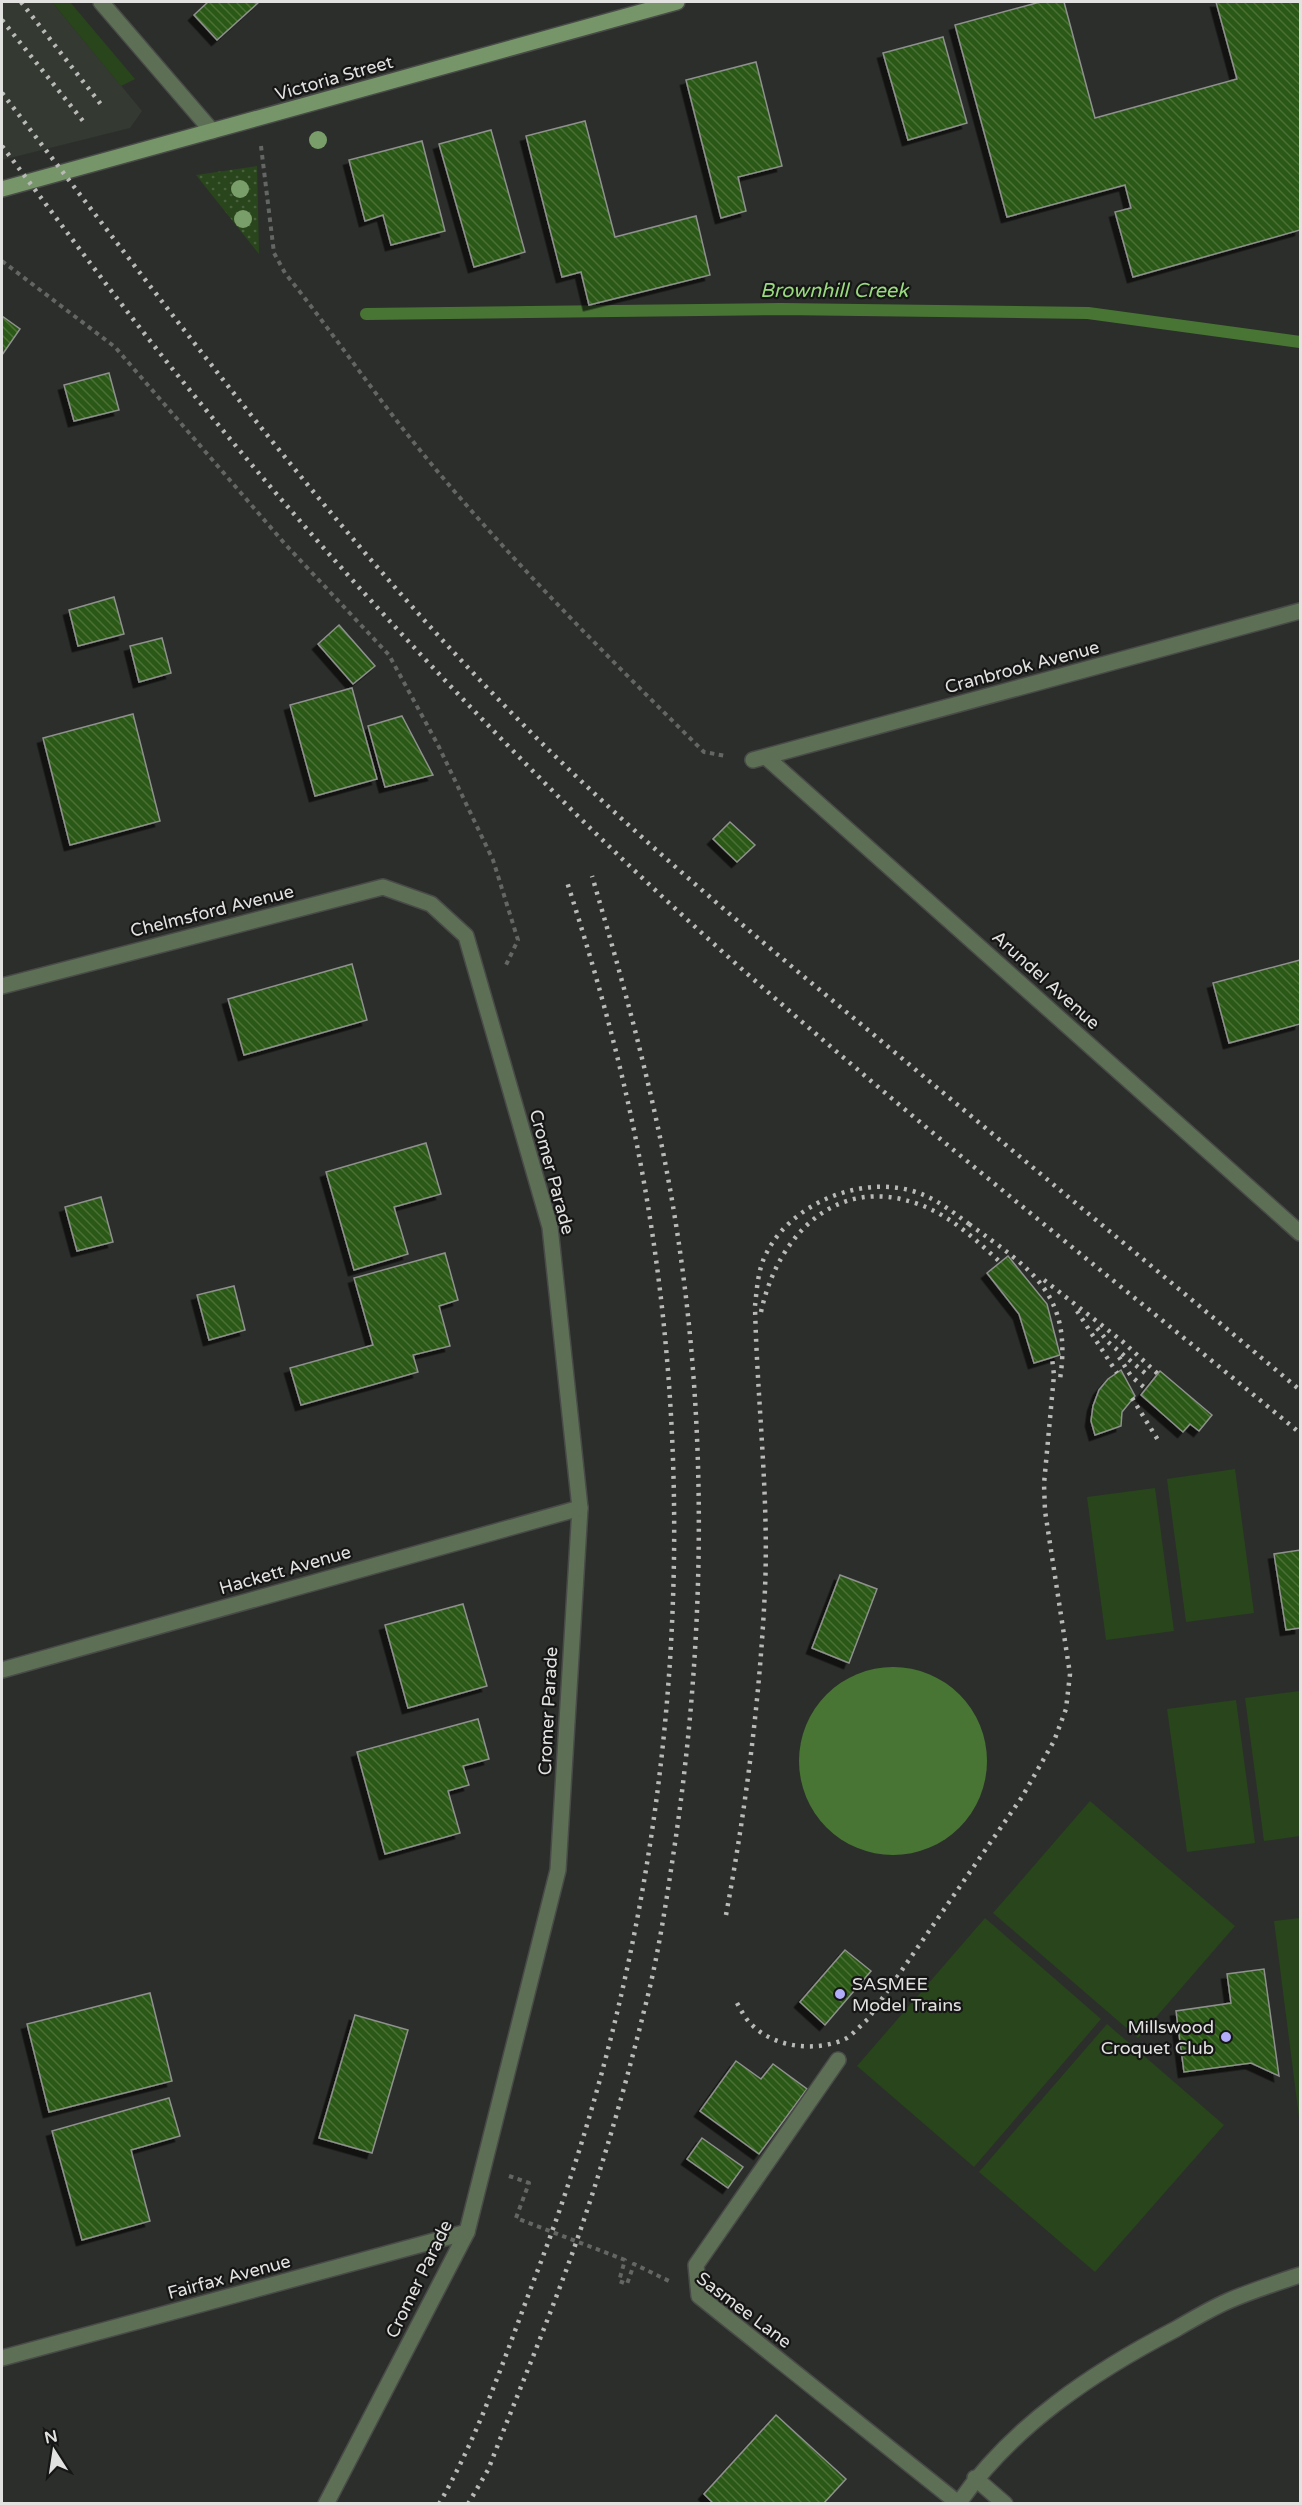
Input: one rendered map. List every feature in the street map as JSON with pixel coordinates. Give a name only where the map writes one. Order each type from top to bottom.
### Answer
[{"type":"street","points":[[101,2],[213,130]]},
{"type":"street","name":"Victoria Street","points":[[2,189],[677,2]]},
{"type":"street","name":"Cranbrook Avenue","points":[[760,759],[1300,611]]},
{"type":"street","name":"Arundel Avenue","points":[[760,759],[1300,1233]]},
{"type":"street","name":"Chelmsford Avenue","points":[[2,986],[383,887],[431,904]]},
{"type":"street","name":"Cromer Parade","points":[[326,2504],[467,2232],[558,1870],[580,1508],[550,1227],[466,936],[431,904]]},
{"type":"street","name":"Hackett Avenue","points":[[2,1670],[580,1508]]},
{"type":"street","points":[[699,2296],[696,2265],[838,2060]]},
{"type":"street","name":"Fairfax Avenue","points":[[2,2358],[467,2232]]},
{"type":"street","points":[[958,2503],[975,2478],[1023,2430],[1075,2389],[1138,2349],[1228,2301],[1300,2275]]},
{"type":"street","name":"Sasmee Lane","points":[[699,2296],[958,2503]]},
{"type":"street","points":[[975,2478],[1005,2504]]},
{"type":"path","points":[[258,119],[274,253],[285,273],[329,328],[414,443],[524,569],[599,648],[704,752],[760,759]]},
{"type":"path","points":[[2,261],[114,347],[285,544],[389,655],[438,745],[493,860],[518,940],[486,1007]]},
{"type":"path","name":"Sasmee Lane","points":[[483,2167],[529,2183],[516,2218],[625,2260],[619,2280],[627,2284],[634,2264],[699,2296]]},
{"type":"shaded area","points":[[2,2],[52,2],[142,111],[130,128],[2,160]]},
{"type":"shaded area","points":[[52,2],[70,2],[135,79],[121,86]]},
{"type":"shaded area","points":[[257,166],[259,254],[196,175]]},
{"type":"shaded area","points":[[1235,1469],[1254,1613],[1186,1622],[1167,1479]]},
{"type":"shaded area","points":[[1155,1488],[1174,1631],[1106,1640],[1087,1497]]},
{"type":"shaded area","points":[[884,1667],[902,1667],[929,1674],[960,1694],[980,1725],[987,1761],[980,1797],[960,1828],[929,1848],[902,1855],[884,1855],[849,1844],[833,1834],[820,1821],[803,1788],[799,1770],[799,1752],[810,1717],[820,1701],[833,1688],[866,1671]]},
{"type":"shaded area","points":[[1300,1691],[1300,1836],[1264,1841],[1245,1698]]},
{"type":"shaded area","points":[[1236,1700],[1255,1843],[1187,1852],[1167,1709]]},
{"type":"shaded area","points":[[1090,1801],[1235,1926],[1138,2038],[993,1913]]},
{"type":"shaded area","points":[[985,1918],[1101,2019],[974,2167],[857,2066]]},
{"type":"shaded area","points":[[1300,1918],[1300,2125],[1274,1921]]},
{"type":"shaded area","points":[[1107,2024],[1224,2125],[1095,2272],[979,2172]]},
{"type":"building","points":[[208,2],[259,2],[217,40],[194,15]]},
{"type":"building","points":[[1040,2],[1064,2],[1095,118],[1237,79],[1216,2],[1300,2],[1300,230],[1133,277],[1115,212],[1131,208],[1125,185],[1007,217],[955,25]]},
{"type":"building","points":[[943,37],[967,123],[908,140],[883,53]]},
{"type":"building","points":[[756,62],[782,166],[738,177],[746,211],[721,218],[686,80]]},
{"type":"building","points":[[585,121],[615,237],[696,216],[710,275],[589,305],[581,272],[562,277],[526,136]]},
{"type":"building","points":[[491,130],[525,252],[474,267],[439,144]]},
{"type":"building","points":[[422,141],[445,231],[391,245],[383,215],[365,221],[349,160]]},
{"type":"building","points":[[2,316],[20,329],[2,355]]},
{"type":"building","points":[[109,373],[119,410],[74,421],[64,385]]},
{"type":"building","points":[[114,597],[124,634],[78,646],[69,610]]},
{"type":"building","points":[[339,625],[375,666],[353,684],[318,644]]},
{"type":"building","points":[[162,638],[171,673],[139,682],[130,646]]},
{"type":"building","points":[[352,688],[377,779],[315,796],[290,705]]},
{"type":"building","points":[[133,714],[160,821],[70,845],[43,738]]},
{"type":"building","points":[[402,716],[433,775],[385,787],[368,726]]},
{"type":"building","points":[[730,822],[755,845],[737,862],[713,839]]},
{"type":"building","points":[[1300,960],[1300,1024],[1229,1043],[1213,983]]},
{"type":"building","points":[[352,964],[367,1020],[244,1055],[228,999]]},
{"type":"building","points":[[426,1143],[441,1194],[394,1207],[408,1254],[354,1270],[326,1172]]},
{"type":"building","points":[[101,1197],[113,1242],[77,1251],[65,1207]]},
{"type":"building","points":[[445,1253],[458,1300],[439,1306],[450,1346],[413,1355],[418,1372],[301,1405],[290,1368],[373,1345],[354,1278]]},
{"type":"building","points":[[1008,1256],[1047,1304],[1060,1355],[1034,1363],[1019,1314],[987,1273]]},
{"type":"building","points":[[234,1286],[245,1330],[209,1340],[197,1295]]},
{"type":"building","points":[[1121,1370],[1135,1396],[1122,1412],[1121,1426],[1095,1435],[1091,1421],[1093,1406],[1099,1390],[1108,1379]]},
{"type":"building","points":[[1160,1371],[1212,1415],[1199,1431],[1190,1424],[1183,1432],[1141,1395]]},
{"type":"building","points":[[1300,1550],[1300,1628],[1286,1630],[1274,1554]]},
{"type":"building","points":[[840,1575],[877,1589],[849,1663],[812,1648]]},
{"type":"building","points":[[463,1604],[487,1686],[408,1708],[385,1625]]},
{"type":"building","points":[[478,1719],[489,1759],[463,1766],[469,1785],[448,1791],[460,1833],[385,1854],[357,1752]]},
{"type":"building","points":[[845,1950],[871,1971],[825,2025],[800,2002]]},
{"type":"building","name":"Millswood Croquet Club","points":[[1264,1969],[1279,2076],[1251,2063],[1184,2072],[1176,2011],[1231,2003],[1227,1974]]},
{"type":"building","points":[[150,1993],[172,2081],[49,2112],[27,2024]]},
{"type":"building","points":[[355,2015],[408,2030],[372,2153],[319,2138]]},
{"type":"building","points":[[736,2061],[761,2079],[773,2064],[807,2089],[759,2154],[700,2111]]},
{"type":"building","points":[[169,2098],[180,2136],[131,2150],[150,2221],[82,2240],[52,2131]]},
{"type":"building","points":[[702,2138],[743,2167],[728,2188],[687,2159]]},
{"type":"building","points":[[776,2415],[846,2479],[823,2504],[714,2504],[704,2494]]},
{"type":"waterway","name":"Brownhill Creek","points":[[366,314],[781,309],[1088,313],[1300,342]]},
{"type":"railway","points":[[21,2],[103,107]]},
{"type":"railway","points":[[2,20],[83,121]]},
{"type":"railway","points":[[2,93],[304,481],[433,629],[545,746],[638,833],[734,917],[1300,1390]]},
{"type":"railway","points":[[2,146],[144,333],[286,505],[432,667],[585,823],[670,904],[846,1060],[1300,1433]]},
{"type":"railway","points":[[468,2504],[488,2470],[567,2269],[596,2183],[629,2069],[649,1991],[665,1910],[685,1765],[693,1679],[698,1592],[699,1506],[690,1333],[679,1247],[650,1090],[592,876]]},
{"type":"railway","points":[[439,2504],[467,2450],[491,2394],[534,2280],[580,2146],[618,2010],[646,1871],[664,1730],[673,1589],[673,1447],[662,1306],[641,1166],[618,1058],[567,882]]},
{"type":"railway","points":[[726,1915],[751,1752],[760,1671],[765,1589],[764,1483],[755,1306],[762,1265],[778,1235],[792,1220],[828,1198],[868,1187],[889,1187],[918,1193],[934,1200],[969,1224]]},
{"type":"railway","points":[[761,1312],[769,1285],[781,1259],[796,1237],[814,1219],[836,1205],[861,1198],[888,1197],[930,1209],[962,1229],[1000,1262]]},
{"type":"railway","points":[[969,1224],[1011,1255],[1043,1286],[1053,1304],[1060,1325],[1062,1350],[1060,1379]]},
{"type":"railway","points":[[1044,1280],[1122,1341],[1158,1374]]},
{"type":"railway","points":[[1077,1311],[1117,1373]]},
{"type":"railway","points":[[1097,1328],[1108,1342],[1145,1373]]},
{"type":"railway","points":[[1119,1357],[1131,1376],[1146,1389]]},
{"type":"railway","points":[[737,2003],[748,2021],[771,2038],[783,2043],[796,2046],[822,2045],[835,2043],[850,2036],[868,2019],[1022,1797],[1054,1741],[1066,1709],[1070,1674],[1045,1511],[1044,1484],[1054,1375],[1052,1358]]},
{"type":"railway","points":[[1132,1398],[1158,1440]]},
{"type":"place","name":"SASMEE Model Trains","points":[[840,1994]]},
{"type":"place","name":"Millswood Croquet Club","points":[[1226,2037]]}]
